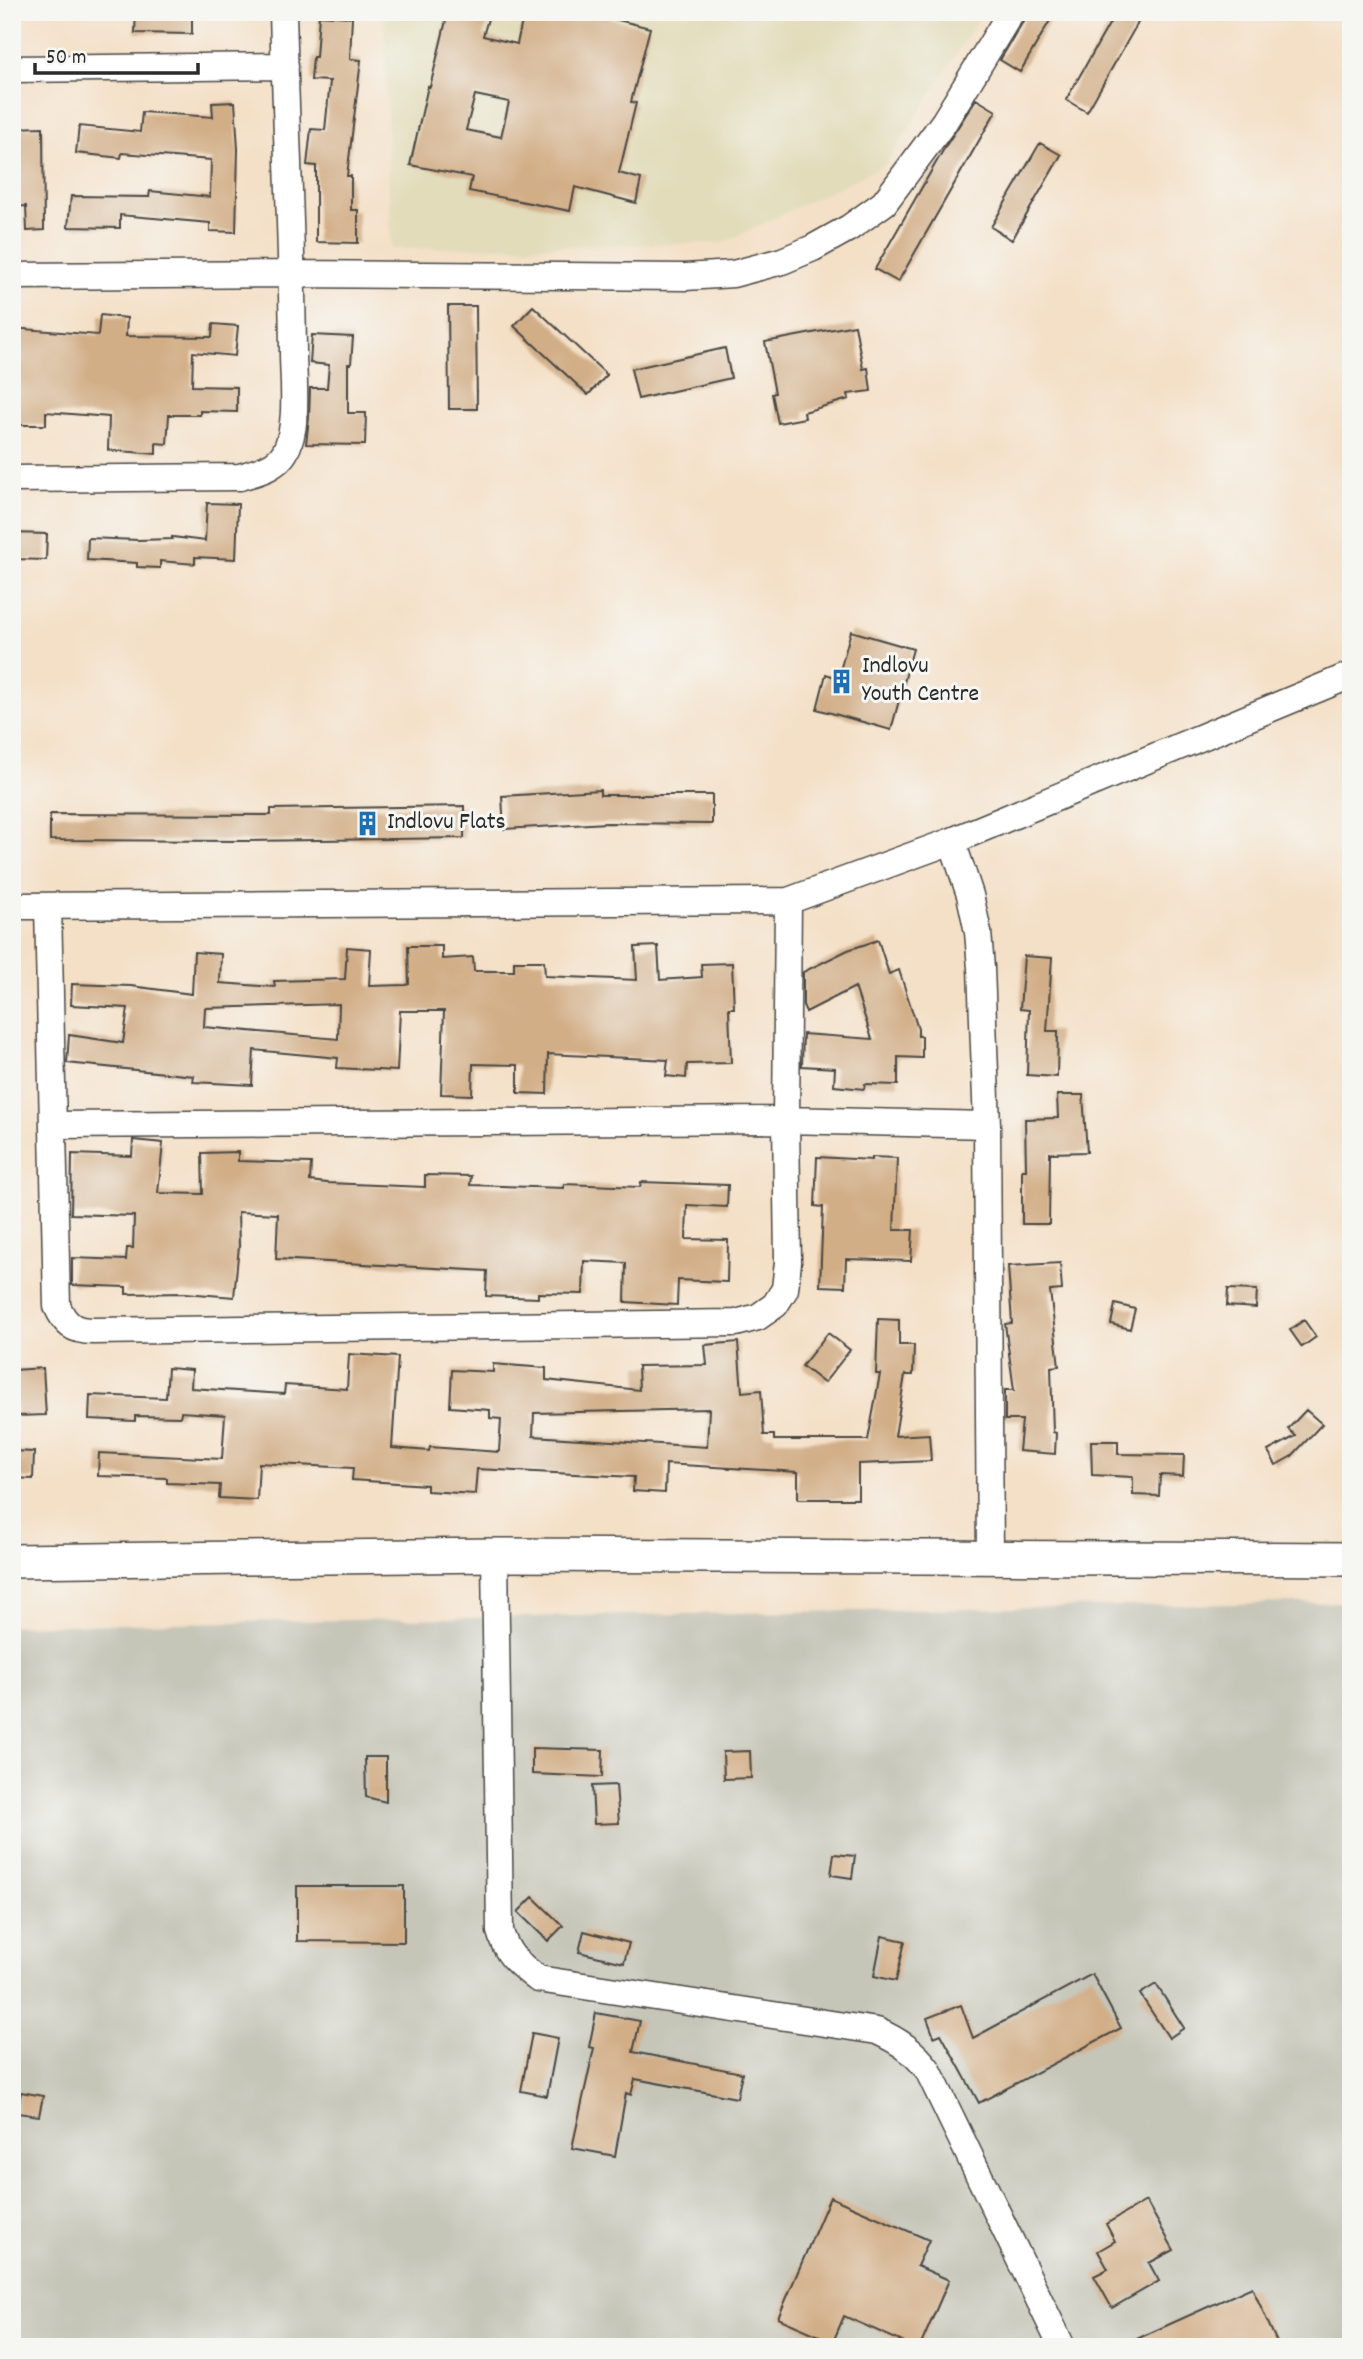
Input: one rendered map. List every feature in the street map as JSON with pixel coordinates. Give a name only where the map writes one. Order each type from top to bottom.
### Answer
[{"type":"street","points":[[12,479],[240,477],[276,463],[285,453],[293,422],[293,274],[283,12]]},
{"type":"street","points":[[12,276],[293,274],[685,277],[733,274],[782,261],[813,248],[849,228],[884,203],[944,122],[1011,12]]},
{"type":"street","points":[[12,69],[285,66]]},
{"type":"street","points":[[12,906],[788,901],[952,841],[1351,675]]},
{"type":"street","points":[[952,841],[970,895],[978,932],[987,1125],[990,1558]]},
{"type":"street","points":[[48,906],[57,1306],[66,1322],[80,1331],[121,1331],[736,1323],[758,1317],[775,1305],[785,1289],[788,1262],[788,901]]},
{"type":"street","points":[[54,1125],[786,1120],[987,1125]]},
{"type":"street","points":[[495,1555],[500,1931],[505,1948],[538,1979],[877,2031],[900,2041],[916,2054],[928,2070],[1062,2347]]},
{"type":"street","points":[[12,1561],[495,1555],[1351,1559]]},
{"type":"shaded area","points":[[384,12],[983,12],[886,164],[723,243],[391,249]]},
{"type":"shaded area","points":[[1351,1602],[1351,2347],[12,2347],[12,1626]]},
{"type":"building","points":[[136,12],[192,12],[192,34],[135,33]]},
{"type":"building","points":[[448,12],[490,12],[483,36],[517,44],[524,12],[611,12],[610,18],[650,28],[631,102],[636,103],[619,173],[641,179],[636,203],[575,187],[570,211],[469,191],[472,177],[410,165],[428,86],[430,87]],"holes":[[[475,95],[509,102],[501,137],[466,130]]]},
{"type":"building","points":[[1027,12],[1055,12],[1020,72],[1000,60]]},
{"type":"building","points":[[1116,12],[1144,12],[1087,112],[1066,100]]},
{"type":"building","points":[[319,15],[352,17],[350,59],[361,60],[347,176],[351,176],[351,210],[358,210],[358,243],[316,242],[316,166],[307,165],[311,129],[325,130],[330,81],[311,80],[313,57],[316,57]]},
{"type":"building","points":[[976,99],[996,111],[898,282],[875,269],[945,147]]},
{"type":"building","points":[[235,102],[238,149],[236,232],[210,231],[210,223],[120,215],[120,228],[68,227],[71,196],[149,197],[150,191],[210,197],[211,160],[122,153],[121,158],[76,153],[79,126],[140,132],[142,112],[213,117],[212,103]]},
{"type":"building","points":[[43,127],[44,230],[27,231],[26,206],[12,207],[12,128]]},
{"type":"building","points":[[1040,143],[1061,155],[1012,240],[991,227]]},
{"type":"building","points":[[448,306],[476,306],[477,409],[449,409]]},
{"type":"building","points":[[533,306],[607,375],[588,395],[514,326]]},
{"type":"building","points":[[100,315],[127,318],[126,336],[212,337],[213,324],[238,326],[235,356],[193,352],[192,386],[237,387],[237,412],[200,411],[200,415],[169,415],[167,444],[156,443],[156,454],[108,450],[109,417],[46,412],[46,425],[12,425],[12,328],[98,335]]},
{"type":"building","points":[[855,325],[863,369],[868,368],[871,391],[848,394],[849,399],[804,412],[805,418],[778,423],[765,342]]},
{"type":"building","points":[[312,335],[353,337],[351,364],[348,364],[348,413],[366,413],[365,445],[306,444],[310,388],[327,388],[329,365],[310,363]]},
{"type":"building","points":[[725,348],[731,378],[638,399],[631,369]]},
{"type":"building","points":[[207,503],[238,504],[236,559],[195,557],[195,564],[160,561],[160,568],[137,567],[137,563],[87,560],[88,538],[138,540],[172,537],[205,541]]},
{"type":"building","points":[[12,533],[47,534],[46,560],[12,559]]},
{"type":"building","name":"Indlovu Youth Centre","points":[[851,631],[913,649],[891,730],[817,709],[826,674],[838,678]]},
{"type":"building","points":[[600,790],[600,795],[712,795],[712,824],[607,823],[504,829],[502,796]]},
{"type":"building","points":[[464,806],[464,838],[50,840],[50,814],[271,815],[271,809]]},
{"type":"building","points":[[878,940],[889,974],[899,970],[918,1036],[922,1036],[922,1058],[898,1057],[898,1085],[865,1084],[864,1089],[834,1086],[835,1068],[802,1066],[803,1034],[872,1039],[855,987],[806,1012],[803,1005],[803,972],[848,950]]},
{"type":"building","points":[[408,946],[442,946],[442,959],[473,957],[474,971],[514,971],[514,961],[544,961],[545,976],[637,980],[635,947],[658,946],[660,980],[702,977],[701,964],[732,963],[734,1008],[729,1008],[731,1063],[687,1064],[686,1078],[666,1076],[668,1060],[548,1054],[547,1094],[518,1093],[518,1065],[473,1064],[472,1095],[441,1094],[444,1011],[400,1011],[397,1071],[337,1068],[338,1058],[254,1050],[252,1085],[193,1082],[194,1076],[67,1063],[69,1035],[123,1043],[128,1008],[71,1005],[72,984],[131,986],[192,994],[194,952],[221,954],[220,983],[275,987],[274,981],[345,979],[347,947],[371,949],[369,986],[409,984]],"holes":[[[339,1004],[338,1039],[204,1027],[205,1008]]]},
{"type":"building","points":[[1024,956],[1052,958],[1047,1031],[1058,1031],[1057,1077],[1027,1075],[1029,1010],[1020,1009]]},
{"type":"building","points":[[1057,1095],[1083,1095],[1087,1152],[1050,1153],[1049,1224],[1022,1224],[1022,1170],[1026,1170],[1025,1119],[1058,1118]]},
{"type":"building","points":[[133,1140],[163,1143],[158,1193],[203,1194],[202,1153],[238,1152],[238,1161],[311,1163],[310,1181],[327,1183],[425,1187],[425,1175],[471,1176],[470,1185],[564,1188],[564,1184],[640,1187],[641,1182],[728,1185],[727,1207],[687,1205],[686,1239],[728,1240],[727,1282],[678,1280],[677,1305],[625,1302],[626,1263],[584,1261],[583,1294],[538,1293],[538,1298],[486,1296],[487,1271],[276,1259],[278,1214],[238,1212],[239,1246],[234,1297],[185,1293],[126,1294],[126,1287],[72,1285],[72,1258],[126,1260],[127,1248],[133,1248],[134,1216],[71,1214],[72,1154],[132,1156]]},
{"type":"building","points":[[817,1157],[872,1160],[872,1157],[897,1158],[894,1230],[913,1230],[911,1261],[846,1259],[845,1287],[820,1286],[823,1207],[815,1206]]},
{"type":"building","points":[[1060,1263],[1062,1290],[1050,1291],[1059,1366],[1051,1367],[1055,1454],[1019,1451],[1022,1420],[1005,1420],[1005,1390],[1014,1390],[1005,1324],[1012,1323],[1008,1266]]},
{"type":"building","points":[[1228,1289],[1257,1290],[1256,1308],[1227,1306]]},
{"type":"building","points":[[1115,1304],[1135,1309],[1130,1329],[1111,1324]]},
{"type":"building","points":[[878,1319],[899,1320],[899,1345],[914,1345],[913,1375],[905,1375],[895,1436],[929,1434],[931,1461],[858,1464],[858,1499],[798,1499],[798,1472],[666,1464],[665,1493],[633,1491],[634,1477],[477,1469],[475,1494],[427,1491],[427,1485],[352,1480],[353,1468],[259,1463],[257,1500],[219,1498],[220,1485],[167,1483],[167,1478],[98,1476],[99,1453],[222,1459],[225,1415],[181,1412],[180,1417],[135,1416],[135,1421],[89,1419],[90,1395],[166,1398],[168,1368],[192,1370],[191,1388],[284,1394],[285,1385],[347,1389],[349,1354],[398,1357],[392,1448],[429,1451],[430,1447],[499,1452],[501,1419],[490,1418],[490,1410],[450,1407],[452,1370],[493,1372],[493,1364],[546,1368],[546,1380],[639,1390],[638,1366],[707,1365],[705,1345],[738,1342],[742,1392],[761,1390],[764,1435],[774,1435],[774,1440],[868,1440],[880,1374],[876,1374]],"holes":[[[709,1409],[707,1447],[533,1436],[534,1413]]]},
{"type":"building","points":[[1304,1320],[1316,1337],[1302,1347],[1290,1330]]},
{"type":"building","points":[[828,1333],[850,1350],[824,1383],[802,1366]]},
{"type":"building","points":[[43,1368],[46,1415],[16,1416],[14,1370]]},
{"type":"building","points":[[1306,1410],[1322,1424],[1292,1456],[1276,1465],[1268,1451],[1296,1436],[1288,1429]]},
{"type":"building","points":[[1091,1441],[1118,1441],[1118,1454],[1184,1455],[1183,1476],[1160,1475],[1159,1496],[1133,1495],[1133,1477],[1092,1475]]},
{"type":"building","points":[[12,1451],[34,1452],[33,1479],[12,1478]]},
{"type":"building","points":[[532,1748],[603,1750],[602,1777],[532,1774]]},
{"type":"building","points":[[750,1751],[751,1778],[724,1779],[723,1752]]},
{"type":"building","points":[[365,1757],[386,1757],[386,1802],[366,1797]]},
{"type":"building","points":[[616,1785],[619,1823],[594,1824],[592,1786]]},
{"type":"building","points":[[834,1854],[855,1856],[852,1878],[831,1875]]},
{"type":"building","points":[[297,1886],[404,1886],[404,1942],[297,1941]]},
{"type":"building","points":[[533,1897],[563,1926],[548,1941],[518,1912]]},
{"type":"building","points":[[584,1931],[629,1943],[624,1963],[579,1952]]},
{"type":"building","points":[[882,1936],[905,1941],[896,1981],[874,1976]]},
{"type":"building","points":[[1092,1974],[1121,2028],[979,2103],[941,2034],[934,2037],[927,2018],[961,2005],[973,2038]]},
{"type":"building","points":[[1156,1984],[1184,2028],[1169,2038],[1140,1994]]},
{"type":"building","points":[[596,2013],[640,2021],[633,2052],[742,2073],[737,2098],[635,2079],[631,2095],[626,2093],[615,2156],[572,2148],[594,2048],[589,2047]]},
{"type":"building","points":[[532,2033],[558,2038],[547,2096],[521,2091]]},
{"type":"building","points":[[21,2092],[43,2096],[39,2116],[17,2113]]},
{"type":"building","points":[[830,2197],[929,2240],[917,2266],[949,2280],[920,2347],[914,2347],[844,2316],[833,2342],[778,2318]]},
{"type":"building","points":[[1146,2201],[1174,2250],[1149,2263],[1159,2281],[1112,2308],[1094,2276],[1108,2269],[1098,2251],[1115,2241],[1106,2224]]},
{"type":"building","points":[[1252,2287],[1279,2347],[1119,2347]]},
{"type":"place","name":"Indlovu Youth Centre","points":[[842,681]]},
{"type":"place","name":"Indlovu Flats","points":[[367,823]]}]
